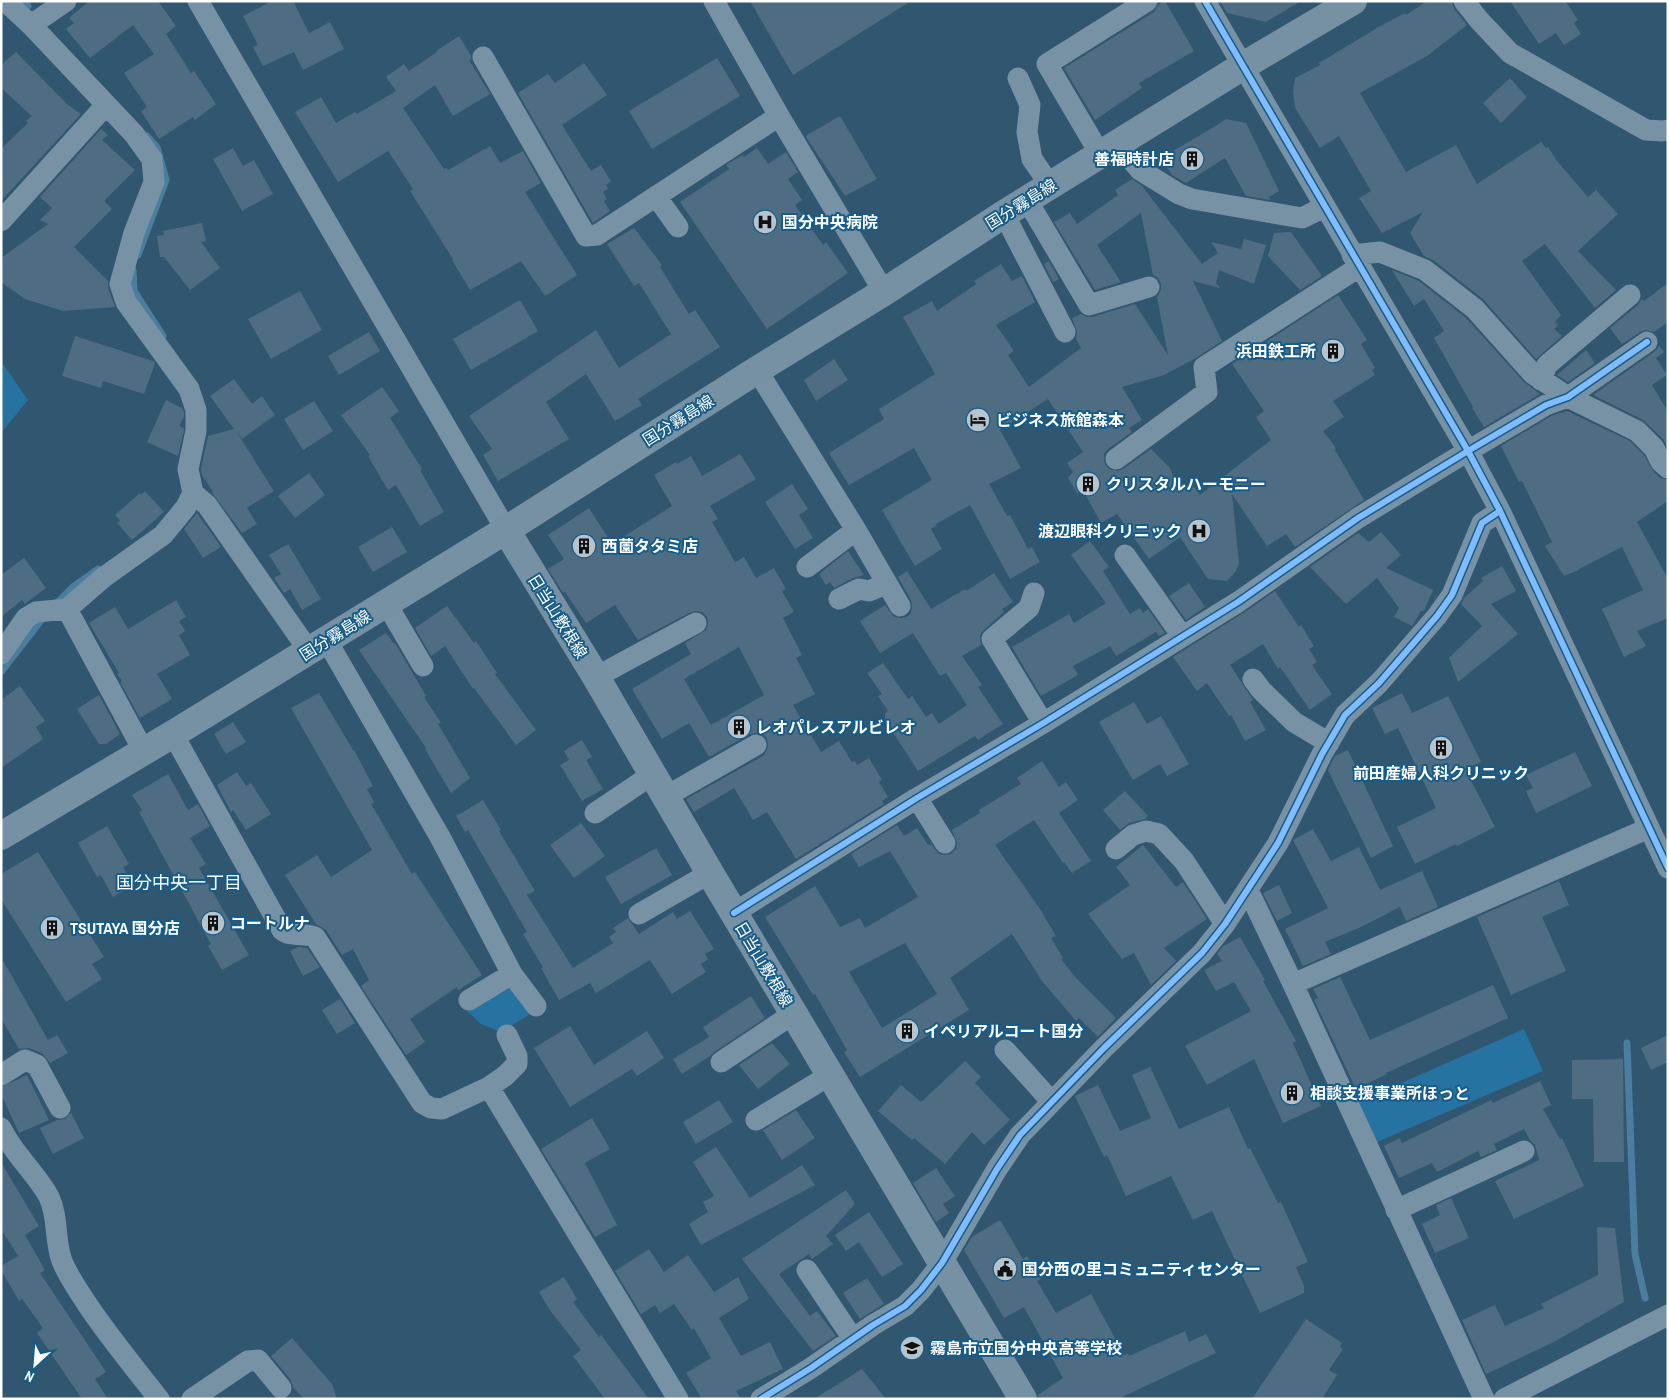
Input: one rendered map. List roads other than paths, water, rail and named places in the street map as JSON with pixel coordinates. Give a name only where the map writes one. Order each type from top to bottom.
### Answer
[{"type":"main road","name":"国分霧島線","points":[[1,836],[143,750],[173,734],[506,530],[1050,185],[1243,66],[1353,1]]},
{"type":"main road","name":"日当山敷根線","points":[[506,530],[596,677],[793,1014],[1023,1399]]},
{"type":"street","points":[[1,654],[26,618],[36,612],[66,609],[104,577],[164,535],[186,507],[191,483],[196,431],[196,410],[188,389],[126,302],[120,284],[134,233],[154,182],[152,158],[134,134],[31,25],[5,1]]},
{"type":"street","points":[[31,25],[66,1]]},
{"type":"street","points":[[198,1],[506,530]]},
{"type":"street","points":[[714,1],[779,116],[884,292]]},
{"type":"street","points":[[1147,1],[1046,64],[1109,149],[1179,194],[1192,199],[1302,218],[1324,207]]},
{"type":"street","points":[[1205,1],[1468,450],[1500,511],[1668,868]]},
{"type":"street","points":[[1464,1],[1478,20],[1510,53],[1646,130],[1662,132],[1668,130]]},
{"type":"street","points":[[483,57],[586,236],[597,235],[779,116]]},
{"type":"street","points":[[1018,78],[1030,105],[1027,132],[1032,159],[1050,185]]},
{"type":"street","points":[[1,221],[106,105]]},
{"type":"street","points":[[656,196],[678,227]]},
{"type":"street","points":[[1016,207],[1089,305],[1149,287]]},
{"type":"street","points":[[1016,207],[1065,332]]},
{"type":"street","points":[[1116,459],[1207,392],[1204,368],[1356,261],[1380,252],[1425,270],[1475,309],[1533,374],[1568,397],[1637,431],[1654,448],[1661,462],[1668,468]]},
{"type":"street","points":[[1541,380],[1547,365],[1630,296]]},
{"type":"street","points":[[734,913],[917,798],[1043,723],[1238,602],[1358,518],[1468,450],[1546,406],[1568,397],[1647,342]]},
{"type":"street","points":[[758,370],[900,606]]},
{"type":"street","points":[[191,483],[318,645],[440,838],[512,974],[536,1006]]},
{"type":"street","points":[[761,1399],[905,1306],[921,1290],[942,1262],[997,1169],[1020,1135],[1051,1101],[1202,953],[1225,924],[1278,843],[1345,715],[1379,683],[1437,616],[1452,595],[1482,523],[1500,511]]},
{"type":"street","points":[[807,567],[856,530]]},
{"type":"street","points":[[1125,555],[1182,636]]},
{"type":"street","points":[[839,600],[859,589],[868,591],[886,584]]},
{"type":"street","points":[[1034,593],[1029,608],[992,639],[1043,723]]},
{"type":"street","points":[[386,603],[423,666]]},
{"type":"street","points":[[66,609],[143,750]]},
{"type":"street","points":[[596,677],[696,623]]},
{"type":"street","points":[[1253,680],[1294,722],[1329,743]]},
{"type":"street","points":[[173,734],[282,930],[287,933],[306,934],[315,937],[422,1103],[431,1108],[442,1109],[488,1087],[506,1076],[517,1064],[517,1056],[507,1036]]},
{"type":"street","points":[[595,812],[756,745]]},
{"type":"street","points":[[917,798],[945,843]]},
{"type":"street","points":[[1292,984],[1649,828]]},
{"type":"street","points":[[1116,849],[1133,835],[1146,831],[1159,834],[1184,861],[1225,924]]},
{"type":"street","points":[[639,914],[710,873]]},
{"type":"street","points":[[1248,890],[1484,1399]]},
{"type":"street","points":[[469,1000],[512,974]]},
{"type":"street","points":[[721,1062],[793,1014]]},
{"type":"street","points":[[1006,1050],[1051,1101]]},
{"type":"street","points":[[1,1075],[25,1060],[37,1065],[60,1108]]},
{"type":"street","points":[[756,1120],[830,1075]]},
{"type":"street","points":[[488,1087],[678,1399]]},
{"type":"street","points":[[1,1128],[48,1196],[55,1211],[58,1248],[62,1262],[73,1282],[102,1327],[158,1399]]},
{"type":"street","points":[[1396,1210],[1524,1151]]},
{"type":"street","points":[[807,1270],[852,1339]]},
{"type":"street","points":[[1504,1399],[1668,1315]]},
{"type":"street","points":[[192,1399],[248,1361],[258,1360],[281,1388]]},
{"type":"waterway","points":[[25,1],[28,6]]},
{"type":"waterway","points":[[138,255],[166,180],[157,147],[147,136]]},
{"type":"waterway","points":[[133,270],[134,291],[163,336]]},
{"type":"waterway","points":[[56,604],[74,586],[98,569]]},
{"type":"waterway","points":[[1,672],[42,619]]},
{"type":"waterway","points":[[1627,1043],[1635,1254],[1645,1298]]},
{"type":"place","name":"善福時計店","points":[[1192,159]]},
{"type":"place","name":"国分中央病院","points":[[765,222]]},
{"type":"place","name":"浜田鉄工所","points":[[1333,351]]},
{"type":"place","name":"ビジネス旅館森本","points":[[978,420]]},
{"type":"place","name":"クリスタルハーモニー","points":[[1088,484]]},
{"type":"place","name":"渡辺眼科クリニック","points":[[1199,531]]},
{"type":"place","name":"西薗タタミ店","points":[[584,546]]},
{"type":"place","name":"レオパレスアルビレオ","points":[[739,727]]},
{"type":"place","name":"前田産婦人科クリニック","points":[[1441,748]]},
{"type":"place","name":"コートルナ","points":[[213,923]]},
{"type":"place","name":"TSUTAYA 国分店","points":[[52,928]]},
{"type":"place","name":"イペリアルコート国分","points":[[907,1031]]},
{"type":"place","name":"相談支援事業所ほっと","points":[[1292,1093]]},
{"type":"place","name":"国分西の里コミュニティセンター","points":[[1005,1269]]},
{"type":"place","name":"霧島市立国分中央高等学校","points":[[912,1348]]},
{"type":"district","name":"国分中央一丁目","points":[[179,883]]}]
